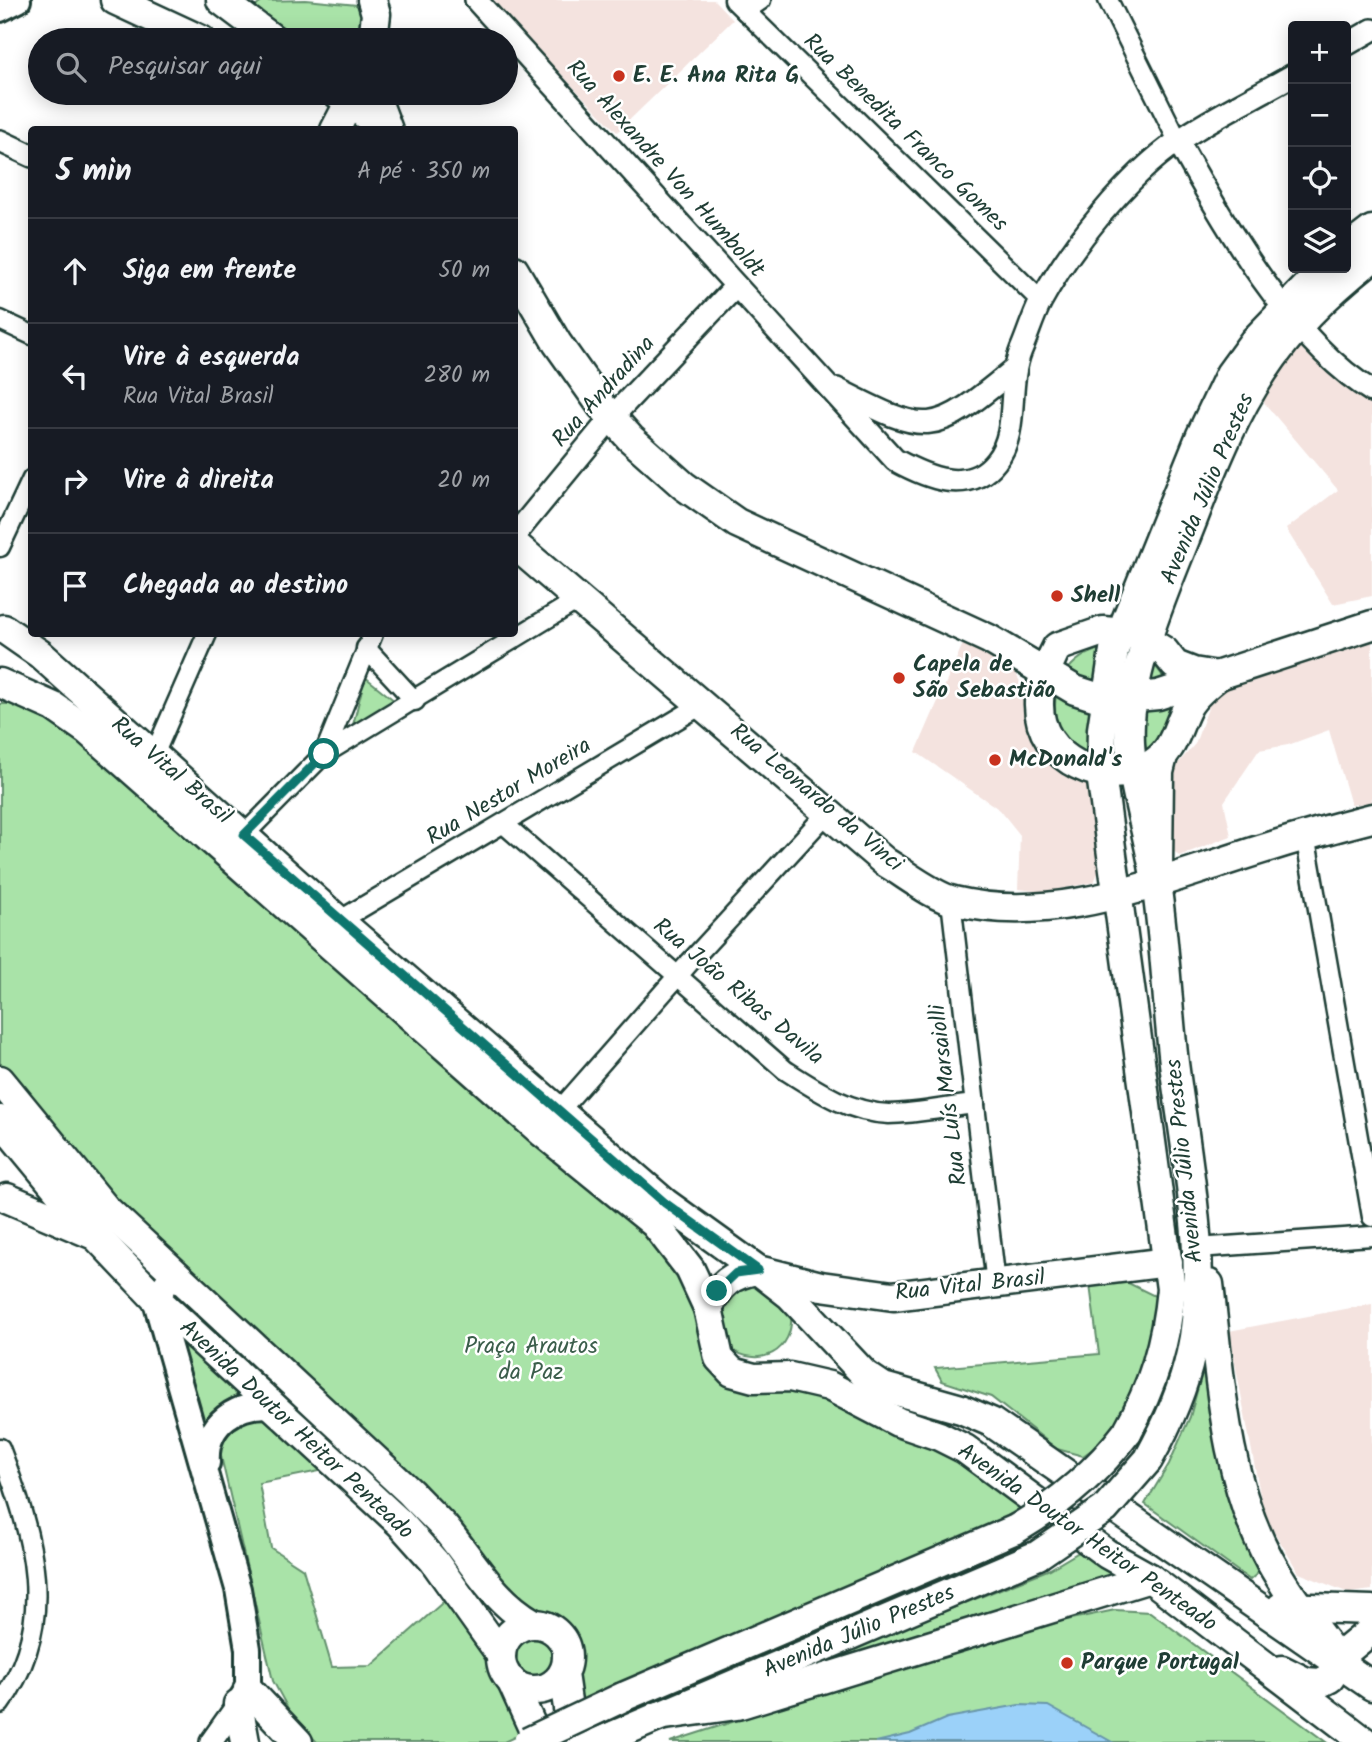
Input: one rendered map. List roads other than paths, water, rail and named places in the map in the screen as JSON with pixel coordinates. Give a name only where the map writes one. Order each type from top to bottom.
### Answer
[{"type":"main road","points":[[0,9],[18,0]]},
{"type":"main road","points":[[115,0],[154,10],[182,28]]},
{"type":"main road","points":[[221,0],[258,28]]},
{"type":"main road","points":[[372,0],[376,14],[374,28]]},
{"type":"main road","points":[[390,28],[394,0]]},
{"type":"main road","points":[[337,126],[348,105]]},
{"type":"main road","points":[[362,105],[382,126]]},
{"type":"main road","points":[[1351,246],[1372,230]]},
{"type":"main road","name":"Avenida Júlio Prestes","points":[[599,1742],[1038,1555],[1105,1509],[1149,1461],[1180,1395],[1192,1349],[1197,1248],[1156,883],[1130,734],[1109,673],[1122,631],[1217,398],[1246,352],[1292,315],[1372,258]]},
{"type":"main road","name":"Avenida Júlio Prestes","points":[[528,1742],[623,1697],[1016,1529],[1056,1505],[1093,1472],[1127,1432],[1161,1356],[1171,1289],[1101,774],[1119,699],[1149,640],[1220,449],[1257,375],[1292,315],[1321,273]]},
{"type":"main road","points":[[518,278],[577,375],[611,418],[660,466],[737,523],[1001,641],[1032,648],[1052,659],[1075,690],[1119,699],[1184,689],[1372,625]]},
{"type":"main road","name":"Rua Leonardo da Vinci","points":[[518,547],[581,598],[885,862],[951,901],[1010,909],[1054,908],[1118,896],[1305,835],[1372,818]]},
{"type":"main road","points":[[0,682],[12,670],[17,653],[11,635],[2,628]]},
{"type":"main road","name":"Rua Vital Brasil","points":[[2,628],[40,654],[152,757],[665,1203],[758,1270],[834,1288],[893,1296],[1168,1262]]},
{"type":"main road","points":[[1038,703],[1052,659],[1102,631],[1122,631],[1149,640],[1175,665],[1193,672],[1218,676]]},
{"type":"main road","points":[[1001,641],[1028,677],[1043,722],[1059,750],[1082,768],[1101,774],[1135,772],[1163,756]]},
{"type":"main road","points":[[1156,883],[1160,828],[1159,772],[1163,756],[1180,729],[1187,708],[1198,693],[1218,676]]},
{"type":"main road","name":"Rua Vital Brasil","points":[[0,682],[54,707],[87,730],[543,1133],[655,1224],[690,1269],[708,1308]]},
{"type":"main road","points":[[0,1080],[59,1172]]},
{"type":"main road","points":[[0,1120],[59,1172]]},
{"type":"main road","points":[[4,1198],[33,1194],[59,1172]]},
{"type":"main road","name":"Avenida Doutor Heitor Penteado","points":[[59,1172],[96,1236],[155,1298],[362,1485],[434,1561],[506,1667],[539,1742]]},
{"type":"main road","name":"Avenida Doutor Heitor Penteado","points":[[59,1172],[105,1208],[173,1275],[410,1492],[443,1526],[497,1595],[517,1615],[533,1623]]},
{"type":"main road","points":[[4,1198],[96,1236]]},
{"type":"main road","points":[[1197,1248],[1207,1273],[1227,1425],[1238,1477],[1269,1560],[1341,1662]]},
{"type":"main road","points":[[708,1308],[717,1291],[736,1273],[758,1270]]},
{"type":"main road","name":"Avenida Doutor Heitor Penteado","points":[[758,1270],[790,1295],[865,1375],[894,1391],[961,1409],[991,1422],[1250,1598],[1372,1686]]},
{"type":"main road","points":[[173,1275],[155,1298],[208,1475],[238,1589],[248,1649],[243,1697],[246,1742]]},
{"type":"main road","name":"Avenida Doutor Heitor Penteado","points":[[708,1308],[719,1358],[732,1371],[754,1378],[790,1377],[829,1385],[898,1422],[939,1436],[965,1449],[1107,1554],[1150,1578],[1250,1657],[1366,1742]]},
{"type":"main road","points":[[208,1475],[206,1448],[215,1428],[229,1413],[257,1403],[275,1406]]},
{"type":"main road","points":[[658,1716],[761,1698],[1150,1578]]},
{"type":"main road","points":[[1250,1598],[1282,1608],[1299,1606],[1372,1610]]},
{"type":"main road","points":[[563,1674],[556,1682],[535,1690],[524,1688],[506,1667],[508,1637],[514,1630],[533,1623],[543,1625],[560,1635],[568,1654],[563,1674],[569,1715],[578,1742]]},
{"type":"main road","points":[[1250,1657],[1313,1682],[1330,1678],[1344,1653],[1372,1630]]},
{"type":"main road","points":[[243,1697],[298,1742]]},
{"type":"street","name":"Rua Alexandre Von Humboldt","points":[[476,0],[501,28]]},
{"type":"street","points":[[739,6],[761,0]]},
{"type":"street","points":[[1108,0],[1178,141],[1228,231],[1292,315],[1333,361],[1372,391]]},
{"type":"street","name":"Rua Benedita Franco Gomes","points":[[739,6],[1041,301]]},
{"type":"street","points":[[1351,42],[1372,30]]},
{"type":"street","name":"Rua Alexandre Von Humboldt","points":[[518,46],[895,460],[941,481],[972,478],[997,461],[1011,428],[1013,371],[1041,301],[1099,218],[1136,177],[1178,141],[1288,78]]},
{"type":"street","points":[[0,141],[28,154]]},
{"type":"street","name":"Rua Andradina","points":[[518,531],[611,418],[736,286]]},
{"type":"street","points":[[0,320],[28,333]]},
{"type":"street","name":"Rua Alexandre Von Humboldt","points":[[814,374],[868,406],[917,424],[933,422],[963,411],[1013,371]]},
{"type":"street","points":[[0,547],[28,488]]},
{"type":"street","points":[[244,835],[324,754],[581,598]]},
{"type":"street","points":[[152,757],[206,637]]},
{"type":"street","points":[[369,640],[415,701]]},
{"type":"street","points":[[324,754],[369,640]]},
{"type":"street","name":"Rua Nestor Moreira","points":[[340,921],[703,704]]},
{"type":"street","points":[[559,1111],[828,813]]},
{"type":"street","name":"Rua João Ribas Davila","points":[[504,824],[785,1070],[854,1108],[888,1114],[975,1104]]},
{"type":"street","points":[[1305,835],[1372,1217]]},
{"type":"street","name":"Rua Luís Marsaiolli","points":[[951,901],[996,1284]]},
{"type":"street","points":[[1197,1248],[1372,1236]]},
{"type":"street","points":[[0,1448],[24,1511],[38,1599],[32,1638],[24,1665],[0,1704]]},
{"type":"street","points":[[211,1742],[243,1697]]},
{"type":"water","points":[[1019,1705],[1048,1706],[1112,1742],[876,1742],[910,1734],[947,1718]]},
{"type":"place","name":"E. E. Ana Rita G","points":[[619,76]]},
{"type":"place","name":"Shell","points":[[1057,596]]},
{"type":"place","name":"Capela de São Sebastião","points":[[899,678]]},
{"type":"place","name":"McDonald's","points":[[995,760]]},
{"type":"place","name":"Parque Portugal","points":[[1067,1663]]},
{"type":"park label","name":"Praça Arautos da Paz","points":[[531,1360]]}]
